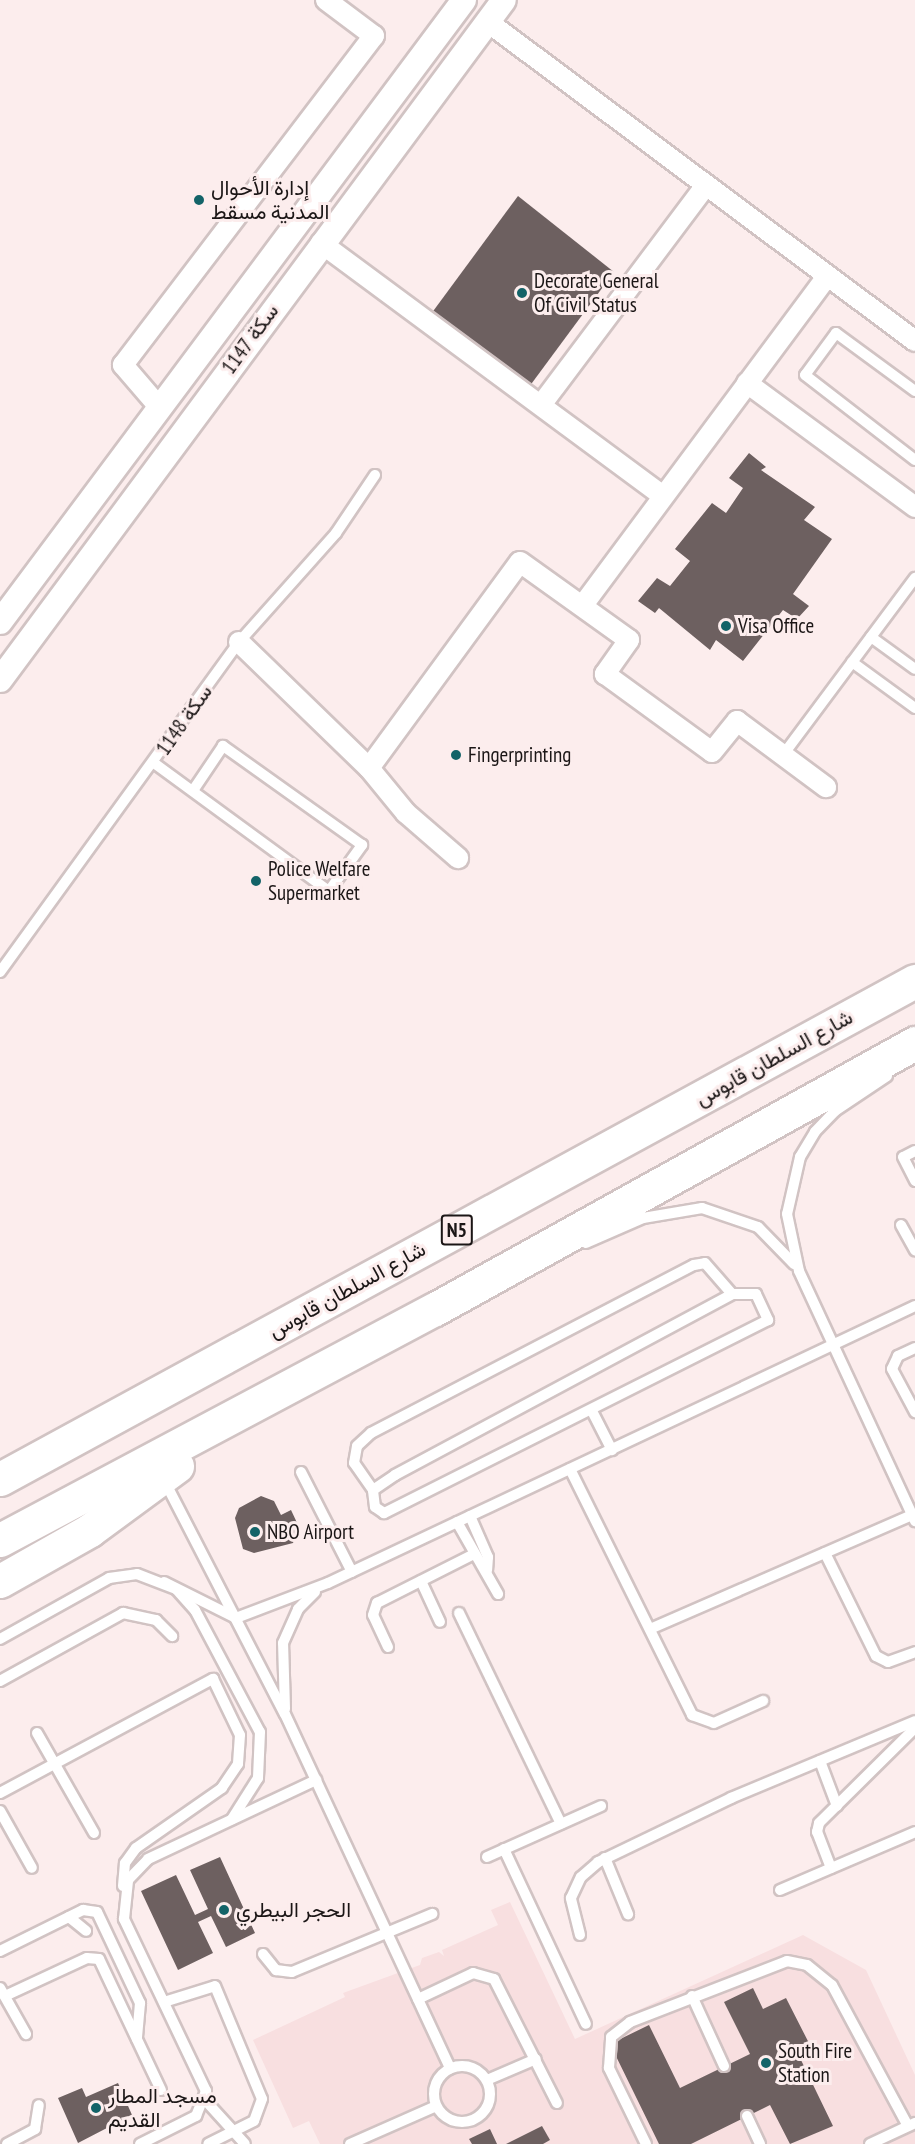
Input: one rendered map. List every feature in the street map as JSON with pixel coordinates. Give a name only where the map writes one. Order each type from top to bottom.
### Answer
[{"type":"highway","name":"شارع السلطان قابوس","points":[[0,1479],[908,983]]},
{"type":"highway","points":[[0,1540],[260,1404],[435,1309],[915,1043]]},
{"type":"highway","points":[[0,1581],[90,1530],[260,1404]]},
{"type":"street","points":[[160,408],[123,365],[375,36],[327,0]]},
{"type":"street","name":"سكة 1147","points":[[0,622],[464,0]]},
{"type":"street","name":"سكة 1147","points":[[0,680],[321,243],[504,0]]},
{"type":"street","points":[[488,22],[915,341]]},
{"type":"street","points":[[541,405],[706,185]]},
{"type":"street","points":[[321,243],[663,496]]},
{"type":"street","points":[[583,605],[827,276]]},
{"type":"street","points":[[747,383],[915,507]]},
{"type":"street","points":[[369,768],[520,562],[629,640],[605,674],[712,752],[737,721],[826,787]]},
{"type":"street","points":[[239,642],[369,768],[406,813],[458,858]]},
{"type":"lane","points":[[915,376],[911,388],[836,333],[805,375],[915,460]]},
{"type":"lane","name":"سكة 1148","points":[[0,972],[154,763],[239,642],[336,532],[375,476]]},
{"type":"lane","points":[[783,755],[915,578]]},
{"type":"lane","points":[[871,637],[915,669]]},
{"type":"lane","points":[[852,662],[915,708]]},
{"type":"lane","points":[[154,763],[194,789],[329,891],[362,845],[222,746],[194,789]]},
{"type":"lane","points":[[650,1629],[825,1553],[914,1518],[799,1270],[786,1214],[800,1157],[835,1111],[915,1057]]},
{"type":"lane","points":[[915,1151],[903,1157],[915,1181]]},
{"type":"lane","points":[[435,1309],[672,1209],[731,1214],[758,1227],[799,1270]]},
{"type":"lane","points":[[901,1225],[915,1250]]},
{"type":"lane","points":[[373,1490],[732,1294],[756,1294],[768,1320],[592,1411],[384,1513],[375,1507],[373,1490],[354,1463],[357,1446],[371,1433],[694,1265],[705,1263],[732,1294]]},
{"type":"lane","points":[[0,1639],[109,1578],[137,1574],[164,1582],[236,1618],[352,1572],[915,1306]]},
{"type":"lane","points":[[915,1348],[898,1356],[892,1369],[915,1412]]},
{"type":"lane","points":[[592,1411],[612,1450]]},
{"type":"lane","points":[[570,1469],[696,1720],[714,1723],[763,1701]]},
{"type":"lane","points":[[301,1472],[352,1572]]},
{"type":"lane","points":[[162,1477],[285,1714],[450,2068]]},
{"type":"lane","points":[[470,1516],[488,1557],[487,1570]]},
{"type":"lane","points":[[457,1522],[474,1554],[487,1570],[498,1594]]},
{"type":"lane","points":[[825,1553],[876,1656],[888,1662],[915,1652]]},
{"type":"lane","points":[[388,1647],[374,1607],[474,1554]]},
{"type":"lane","points":[[421,1581],[440,1622]]},
{"type":"lane","points":[[164,1582],[195,1610],[260,1732],[258,1778],[230,1821]]},
{"type":"lane","points":[[285,1714],[280,1655],[287,1631],[306,1599],[328,1583]]},
{"type":"lane","points":[[0,1681],[123,1613],[156,1620],[172,1636]]},
{"type":"lane","points":[[459,1613],[561,1824]]},
{"type":"lane","points":[[0,1793],[206,1678],[216,1681],[240,1735],[238,1764],[222,1788],[136,1848],[125,1863],[124,1918],[204,2082],[206,2100],[245,2144]]},
{"type":"lane","points":[[580,1935],[570,1906],[573,1891],[586,1871],[604,1858],[915,1720]]},
{"type":"lane","points":[[831,1868],[817,1828],[915,1728]]},
{"type":"lane","points":[[37,1733],[94,1833]]},
{"type":"lane","points":[[820,1761],[837,1806]]},
{"type":"lane","points":[[124,1889],[140,1864],[316,1780]]},
{"type":"lane","points":[[487,1857],[601,1806]]},
{"type":"lane","points":[[0,1811],[32,1868]]},
{"type":"lane","points":[[780,1890],[915,1832]]},
{"type":"lane","points":[[504,1849],[586,2024]]},
{"type":"lane","points":[[604,1858],[628,1914]]},
{"type":"lane","points":[[0,1951],[88,1910],[103,1919],[140,2004],[137,2039]]},
{"type":"lane","points":[[263,1954],[276,1970],[292,1972],[432,1914]]},
{"type":"lane","points":[[69,1917],[86,1931]]},
{"type":"lane","points":[[26,2034],[3,1992],[95,1957],[102,1962],[161,2090]]},
{"type":"lane","points":[[646,2144],[609,2068],[608,2044],[622,2025],[776,1962],[817,1970],[832,1985],[912,2125],[870,2144]]},
{"type":"lane","points":[[418,1999],[465,1976],[488,1975],[499,1984],[557,2103]]},
{"type":"lane","points":[[164,2002],[206,1985],[218,1990],[262,2099],[258,2117],[208,2144]]},
{"type":"lane","points":[[692,1996],[724,2066]]},
{"type":"lane","points":[[487,2080],[536,2059]]},
{"type":"lane","points":[[467,2066],[487,2080],[490,2098],[475,2119],[457,2122],[436,2106],[434,2088],[450,2068],[467,2066]]},
{"type":"lane","points":[[140,2144],[188,2122],[206,2100]]},
{"type":"lane","points":[[7,2144],[39,2124],[39,2104]]},
{"type":"lane","points":[[350,2144],[436,2106]]},
{"type":"lane","points":[[747,2116],[760,2144]]},
{"type":"shaded area","points":[[510,1902],[575,2039],[803,1935],[866,1970],[915,2075],[915,2144],[320,2144],[309,2121],[293,2128],[253,2040],[345,1997],[343,1993],[420,1965],[422,1958],[439,1952],[444,1956],[442,1950],[498,1925],[491,1910]]},
{"type":"building","name":"Decorate General Of Civil Status","points":[[518,196],[614,272],[529,387],[431,314]]},
{"type":"building","points":[[749,453],[766,467],[761,470],[815,507],[804,520],[832,539],[793,594],[809,606],[797,619],[783,610],[743,661],[716,640],[710,650],[659,608],[655,613],[638,601],[657,578],[670,586],[690,561],[675,549],[712,503],[726,513],[743,488],[729,478]]},
{"type":"building","points":[[261,1496],[274,1501],[281,1515],[291,1510],[299,1527],[293,1543],[254,1553],[243,1549],[235,1518],[239,1508]]},
{"type":"building","points":[[220,1857],[255,1933],[226,1947],[211,1916],[198,1922],[213,1953],[178,1970],[141,1891],[176,1875],[195,1915],[208,1909],[190,1870]]},
{"type":"building","name":"South Fire Station","points":[[753,1988],[763,2009],[786,1998],[814,2053],[801,2060],[833,2126],[790,2144],[770,2105],[691,2144],[659,2144],[610,2044],[649,2025],[680,2088],[750,2054],[724,2002]]},
{"type":"building","name":"مسجد المطار القديم","points":[[118,2083],[132,2115],[78,2143],[58,2098],[82,2088],[86,2097]]},
{"type":"building","points":[[542,2126],[550,2140],[543,2144],[506,2144]]},
{"type":"building","points":[[490,2129],[497,2144],[472,2144],[469,2139]]},
{"type":"place","name":"إدارة الأحوال المدنية مسقط","points":[[199,200]]},
{"type":"place","name":"Decorate General Of Civil Status","points":[[522,293]]},
{"type":"place","name":"Visa Office","points":[[726,626]]},
{"type":"place","name":"Fingerprinting","points":[[456,755]]},
{"type":"place","name":"Police Welfare Supermarket","points":[[256,881]]},
{"type":"place","name":"NBO Airport","points":[[255,1532]]},
{"type":"place","name":"الحجر البيطري","points":[[224,1910]]},
{"type":"place","name":"South Fire Station","points":[[766,2063]]},
{"type":"place","name":"مسجد المطار القديم","points":[[96,2108]]}]
